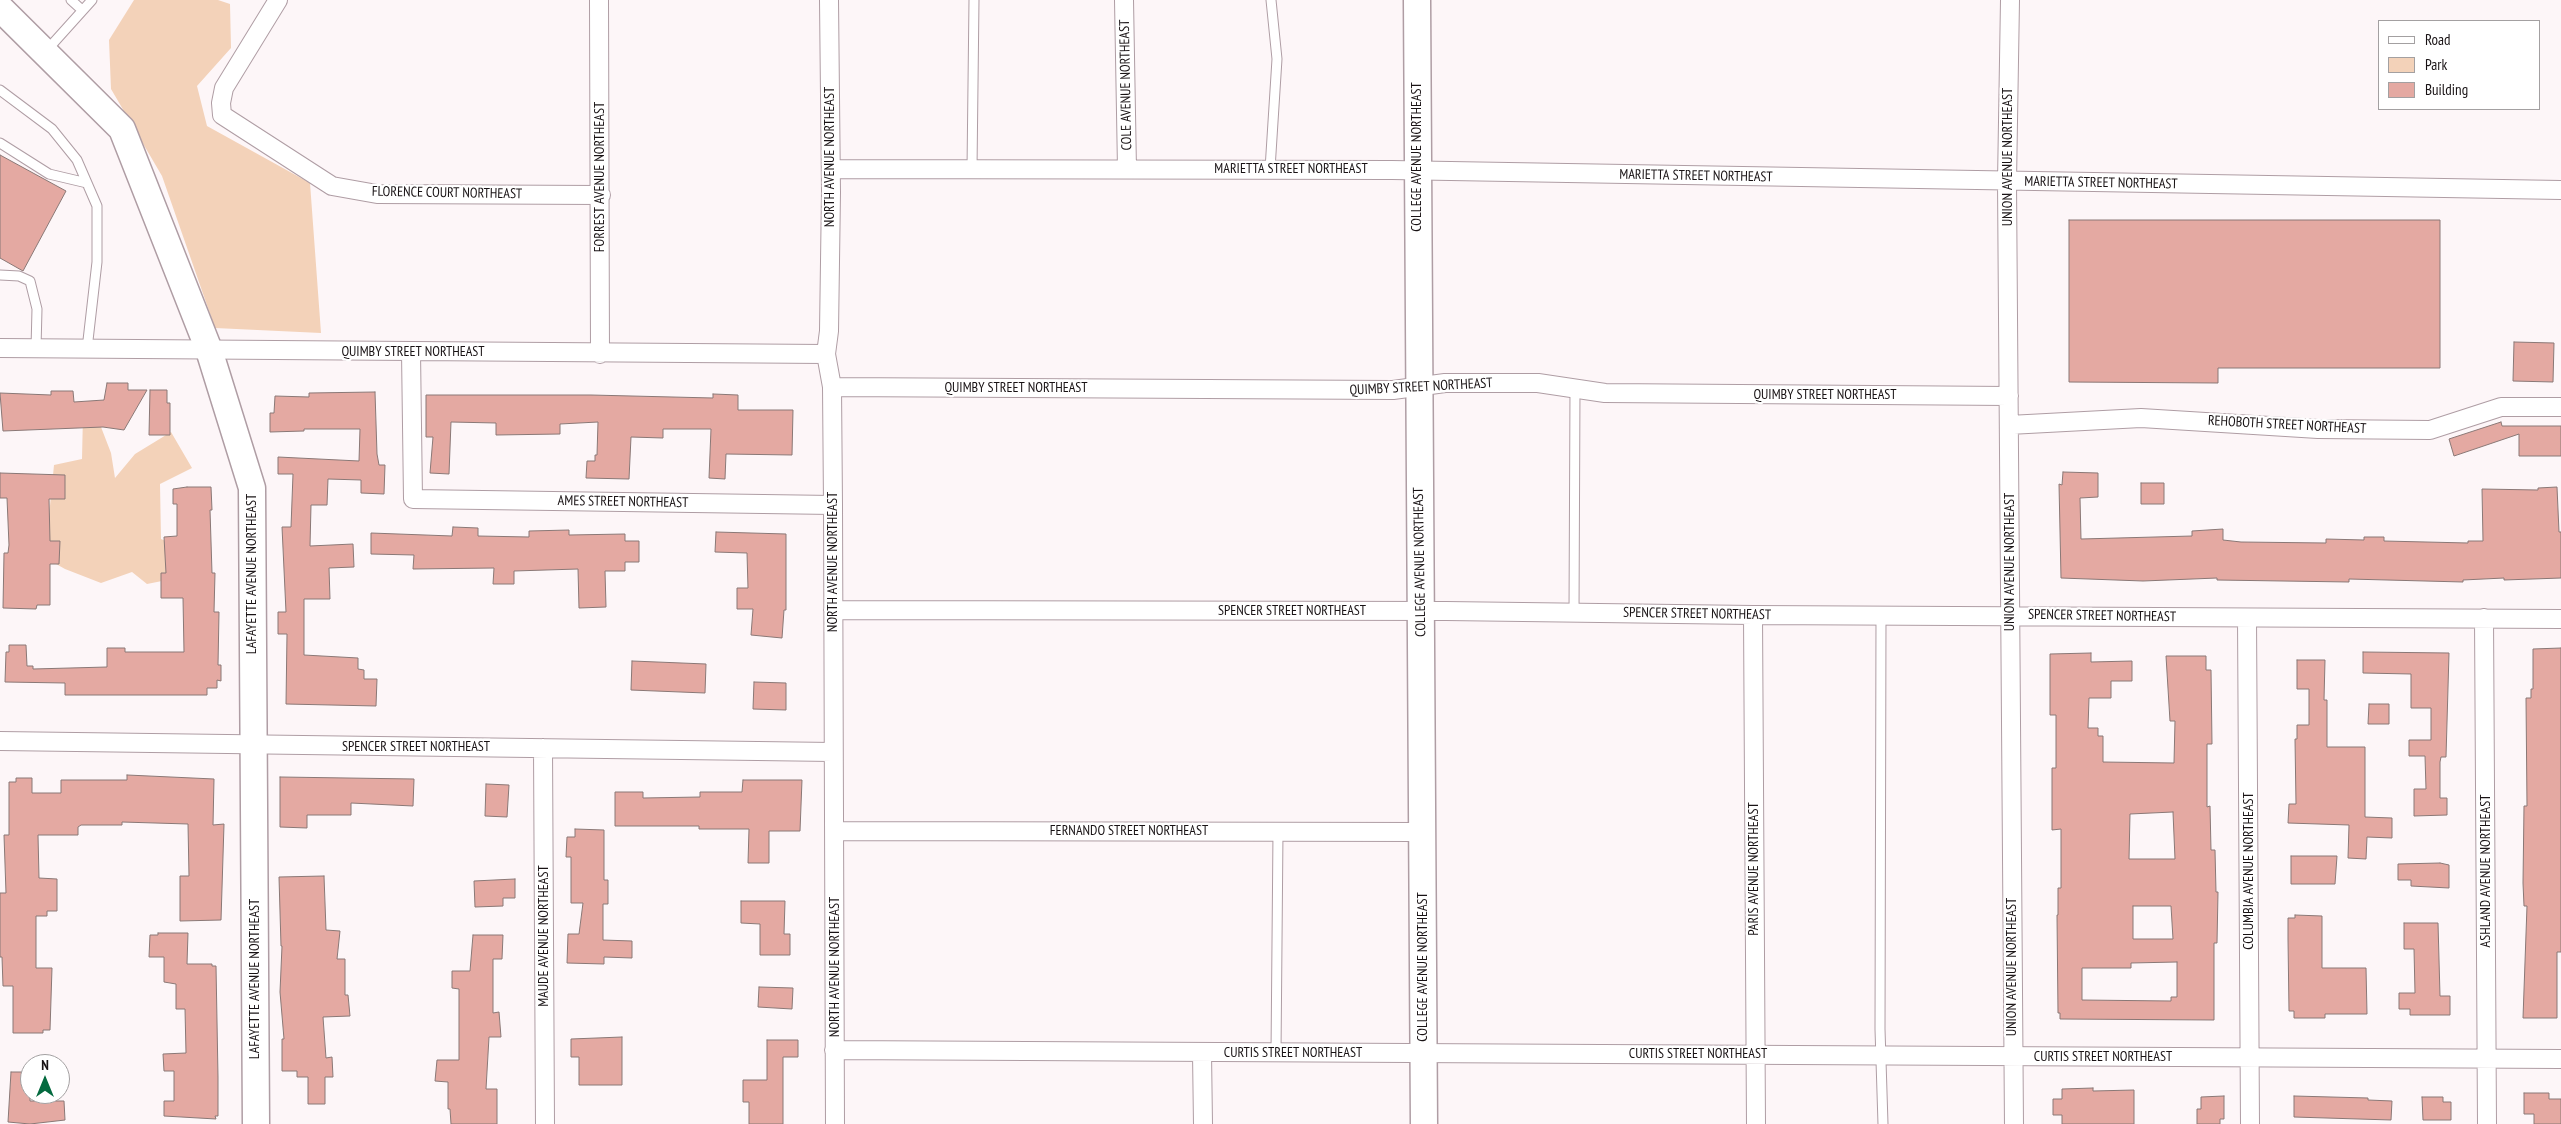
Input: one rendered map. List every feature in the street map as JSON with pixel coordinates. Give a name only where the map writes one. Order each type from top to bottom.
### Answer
[{"type":"street","name":"FLORENCE COURT NORTHEAST","points":[[278,0],[224,88],[220,103],[222,116],[332,186],[377,194],[601,195]]},
{"type":"street","name":"FORREST AVENUE NORTHEAST","points":[[599,0],[600,354]]},
{"type":"street","name":"NORTH AVENUE NORTHEAST","points":[[829,0],[831,169],[829,331],[826,354],[832,387],[834,505],[835,1124]]},
{"type":"street","name":"COLE AVENUE NORTHEAST","points":[[1124,0],[1127,169]]},
{"type":"street","name":"COLLEGE AVENUE NORTHEAST","points":[[1416,0],[1424,1124]]},
{"type":"street","name":"UNION AVENUE NORTHEAST","points":[[2010,0],[2007,182],[2014,1124]]},
{"type":"street","name":"LAFAYETTE AVENUE NORTHEAST","points":[[0,8],[122,129],[209,350],[252,488],[256,1124]]},
{"type":"street","name":"MARIETTA STREET NORTHEAST","points":[[831,169],[1417,170],[2007,182],[2561,190]]},
{"type":"street","name":"QUIMBY STREET NORTHEAST","points":[[0,348],[600,354],[826,354]]},
{"type":"street","name":"AMES STREET NORTHEAST","points":[[411,352],[413,499],[834,505]]},
{"type":"street","name":"QUIMBY STREET NORTHEAST","points":[[832,387],[1394,390],[1445,384],[1538,383],[1605,393],[2009,396]]},
{"type":"street","name":"REHOBOTH STREET NORTHEAST","points":[[2009,425],[2141,418],[2318,429],[2430,430],[2501,407],[2561,407]]},
{"type":"street","name":"SPENCER STREET NORTHEAST","points":[[834,610],[1421,611],[1753,615],[2561,618]]},
{"type":"street","name":"PARIS AVENUE NORTHEAST","points":[[1753,615],[1756,1124]]},
{"type":"street","name":"COLUMBIA AVENUE NORTHEAST","points":[[2247,618],[2250,1124]]},
{"type":"street","name":"ASHLAND AVENUE NORTHEAST","points":[[2484,618],[2487,1124]]},
{"type":"street","name":"SPENCER STREET NORTHEAST","points":[[0,741],[253,746],[833,752]]},
{"type":"street","name":"MAUDE AVENUE NORTHEAST","points":[[543,748],[544,1124]]},
{"type":"street","name":"FERNANDO STREET NORTHEAST","points":[[835,830],[1423,832]]},
{"type":"street","name":"CURTIS STREET NORTHEAST","points":[[834,1050],[2561,1059]]},
{"type":"street","points":[[1202,1053],[1203,1124]]},
{"type":"lane","points":[[71,0],[82,10]]},
{"type":"lane","points":[[44,52],[92,0]]},
{"type":"lane","points":[[972,169],[974,0]]},
{"type":"lane","points":[[1270,169],[1277,59],[1272,0]]},
{"type":"lane","points":[[0,90],[52,129],[77,160],[97,206],[98,262],[87,349]]},
{"type":"lane","points":[[0,142],[49,174],[87,183]]},
{"type":"lane","points":[[0,275],[19,276],[30,280],[37,309],[36,348]]},
{"type":"lane","points":[[1574,612],[1575,388]]},
{"type":"lane","points":[[1881,615],[1880,1055],[1883,1124]]},
{"type":"lane","points":[[1276,1053],[1278,832]]},
{"type":"green space","points":[[134,0],[218,0],[230,4],[231,48],[197,86],[207,126],[310,183],[321,333],[215,328],[162,176],[111,89],[109,40]]},
{"type":"green space","points":[[83,414],[101,427],[111,453],[115,478],[135,454],[171,432],[192,468],[160,484],[161,539],[199,555],[202,573],[147,584],[132,572],[101,583],[65,569],[35,552],[48,526],[54,465],[82,459]]},
{"type":"building","points":[[0,155],[66,191],[23,271],[0,258]]},
{"type":"building","points":[[2069,220],[2440,220],[2440,368],[2218,368],[2218,383],[2069,382]]},
{"type":"building","points":[[2514,342],[2554,343],[2553,382],[2513,381]]},
{"type":"building","points":[[107,383],[128,383],[128,390],[147,390],[124,430],[103,427],[3,431],[0,393],[51,395],[51,391],[73,391],[74,402],[104,400]]},
{"type":"building","points":[[150,390],[167,390],[167,403],[170,403],[170,435],[149,435]]},
{"type":"building","points":[[375,392],[377,454],[379,465],[385,465],[384,494],[361,493],[361,480],[328,479],[327,505],[311,505],[310,546],[353,544],[354,567],[329,568],[330,599],[304,599],[304,655],[358,658],[358,669],[364,670],[364,679],[377,679],[376,706],[286,704],[287,634],[278,634],[278,612],[286,612],[282,527],[291,527],[293,474],[278,474],[278,457],[359,461],[360,429],[304,429],[304,431],[270,432],[270,413],[274,413],[275,396],[309,397],[309,393]]},
{"type":"building","points":[[713,394],[738,395],[738,410],[793,410],[792,455],[726,454],[725,479],[709,478],[711,429],[663,429],[663,438],[631,437],[629,479],[586,478],[587,461],[595,461],[595,455],[597,455],[598,422],[560,424],[560,434],[496,435],[496,423],[451,422],[449,474],[430,473],[433,437],[426,437],[426,395],[591,395],[713,398]]},
{"type":"building","points":[[2501,422],[2502,426],[2561,426],[2561,456],[2519,456],[2519,434],[2454,456],[2449,439]]},
{"type":"building","points":[[2063,472],[2098,473],[2098,497],[2080,498],[2081,539],[2192,536],[2192,531],[2223,529],[2223,540],[2241,542],[2326,543],[2326,539],[2364,540],[2364,537],[2384,537],[2384,541],[2468,543],[2468,541],[2483,541],[2482,489],[2538,490],[2538,488],[2557,487],[2559,532],[2561,532],[2561,578],[2504,580],[2504,578],[2463,580],[2463,582],[2349,579],[2349,582],[2217,580],[2217,578],[2143,581],[2061,578],[2059,484],[2062,485]]},
{"type":"building","points":[[0,473],[65,475],[65,499],[49,499],[50,541],[60,541],[59,564],[50,564],[50,605],[37,605],[36,609],[3,608],[4,553],[8,553],[9,545],[7,498],[0,498]]},
{"type":"building","points":[[2141,483],[2164,483],[2164,504],[2141,504]]},
{"type":"building","points":[[211,487],[212,573],[215,573],[214,612],[219,612],[218,665],[221,665],[221,681],[217,680],[217,688],[207,688],[207,695],[65,695],[65,683],[5,682],[6,652],[9,652],[9,645],[26,645],[27,666],[33,666],[33,669],[107,667],[107,648],[125,648],[125,652],[184,652],[183,598],[161,598],[161,573],[166,573],[164,537],[177,536],[177,504],[173,504],[173,489]]},
{"type":"building","points":[[453,527],[478,528],[478,536],[529,537],[529,531],[569,530],[569,535],[625,534],[625,541],[639,541],[639,562],[625,562],[625,571],[605,571],[606,607],[579,608],[578,569],[514,571],[514,584],[493,584],[494,568],[413,569],[414,555],[371,554],[371,533],[452,536]]},
{"type":"building","points":[[716,532],[786,534],[786,610],[784,610],[782,638],[751,635],[753,609],[737,609],[737,588],[748,588],[747,553],[715,552]]},
{"type":"building","points":[[2561,648],[2561,952],[2557,952],[2557,1018],[2523,1018],[2527,906],[2524,906],[2523,883],[2524,806],[2527,806],[2526,698],[2531,698],[2531,689],[2533,689],[2533,649]]},
{"type":"building","points":[[2363,652],[2449,653],[2446,757],[2441,757],[2440,762],[2440,798],[2447,798],[2447,815],[2414,816],[2414,789],[2426,789],[2425,756],[2409,756],[2409,740],[2431,740],[2431,708],[2411,708],[2411,674],[2363,673]]},
{"type":"building","points":[[2091,653],[2091,662],[2132,661],[2132,681],[2111,681],[2111,698],[2089,698],[2088,728],[2098,728],[2098,736],[2103,736],[2103,762],[2174,763],[2175,721],[2170,721],[2166,656],[2206,656],[2206,670],[2211,670],[2212,744],[2207,744],[2207,807],[2210,806],[2211,850],[2215,850],[2216,892],[2218,892],[2217,943],[2214,943],[2214,1020],[2060,1019],[2060,1013],[2058,1013],[2057,915],[2058,888],[2061,888],[2061,829],[2052,830],[2052,768],[2056,768],[2056,715],[2050,715],[2050,654]],"holes":[[[2173,812],[2175,859],[2129,859],[2130,814]],[[2133,906],[2171,906],[2173,939],[2133,939]],[[2177,962],[2177,997],[2171,997],[2171,1001],[2082,1000],[2082,968],[2131,968],[2131,963]]]},
{"type":"building","points":[[2297,660],[2325,660],[2324,700],[2327,700],[2327,747],[2365,747],[2365,817],[2392,818],[2392,838],[2367,837],[2366,859],[2348,858],[2349,825],[2288,823],[2289,804],[2296,804],[2295,739],[2297,739],[2297,725],[2309,725],[2309,689],[2297,689]]},
{"type":"building","points":[[632,661],[706,664],[705,693],[631,690]]},
{"type":"building","points":[[754,682],[786,683],[786,710],[753,709]]},
{"type":"building","points":[[2369,704],[2389,704],[2389,724],[2368,724]]},
{"type":"building","points":[[127,775],[214,779],[213,825],[224,824],[221,920],[180,921],[180,876],[189,876],[188,824],[122,822],[122,825],[81,825],[78,827],[78,835],[38,835],[39,878],[57,879],[57,911],[47,911],[47,916],[36,916],[36,968],[52,968],[50,1030],[43,1030],[43,1033],[13,1033],[13,986],[3,986],[2,957],[0,957],[0,893],[6,893],[4,835],[9,835],[9,782],[16,782],[16,778],[32,778],[32,793],[61,793],[61,780],[127,780]]},
{"type":"building","points":[[280,777],[414,779],[413,806],[351,803],[351,815],[307,815],[307,828],[280,827]]},
{"type":"building","points":[[743,780],[802,780],[800,831],[769,831],[769,863],[748,863],[749,829],[699,829],[699,826],[615,826],[615,792],[643,792],[643,798],[700,797],[700,792],[742,792]]},
{"type":"building","points":[[486,784],[509,785],[507,817],[485,816]]},
{"type":"building","points":[[575,829],[604,830],[604,880],[608,880],[608,904],[603,904],[603,940],[632,941],[632,958],[604,957],[604,964],[567,963],[568,934],[579,934],[583,903],[571,903],[571,857],[566,857],[567,837],[575,837]]},
{"type":"building","points":[[2291,856],[2337,856],[2335,884],[2291,884]]},
{"type":"building","points":[[2440,863],[2449,865],[2449,888],[2411,886],[2411,880],[2398,880],[2398,864]]},
{"type":"building","points":[[324,876],[326,930],[340,931],[337,959],[345,959],[345,995],[348,995],[350,1016],[323,1017],[326,1058],[332,1057],[333,1077],[325,1077],[325,1104],[308,1104],[308,1077],[297,1077],[297,1071],[282,1071],[282,1039],[284,1039],[280,992],[282,946],[279,877]]},
{"type":"building","points":[[515,879],[515,898],[503,898],[503,906],[475,907],[474,881]]},
{"type":"building","points":[[741,901],[785,901],[784,934],[790,934],[790,955],[760,955],[760,924],[741,923]]},
{"type":"building","points":[[2295,915],[2322,916],[2322,968],[2366,968],[2367,1014],[2325,1014],[2325,1018],[2294,1018],[2294,1011],[2289,1011],[2288,918],[2295,918]]},
{"type":"building","points":[[2404,923],[2438,923],[2440,996],[2450,996],[2450,1015],[2410,1015],[2410,1009],[2399,1009],[2399,993],[2415,993],[2414,949],[2404,949]]},
{"type":"building","points":[[158,933],[188,933],[187,964],[212,964],[212,966],[216,966],[218,1116],[215,1116],[216,1119],[164,1116],[164,1101],[174,1101],[174,1071],[164,1071],[163,1054],[186,1053],[185,1009],[176,1009],[176,984],[164,982],[164,957],[149,957],[150,935],[158,935]]},
{"type":"building","points":[[473,935],[503,935],[502,959],[493,959],[493,1013],[499,1012],[501,1037],[489,1037],[486,1089],[497,1089],[497,1124],[451,1124],[450,1109],[448,1109],[448,1082],[435,1081],[437,1060],[459,1060],[459,989],[452,988],[452,971],[470,971]]},
{"type":"building","points":[[759,987],[793,988],[792,1009],[758,1007]]},
{"type":"building","points":[[622,1037],[622,1085],[579,1085],[579,1057],[571,1057],[571,1039]]},
{"type":"building","points":[[767,1040],[798,1040],[798,1057],[783,1057],[783,1124],[749,1124],[749,1102],[743,1102],[743,1080],[767,1080]]},
{"type":"building","points":[[11,1072],[20,1072],[20,1104],[64,1104],[65,1120],[30,1124],[8,1122]]},
{"type":"building","points":[[2093,1088],[2093,1091],[2134,1090],[2134,1124],[2062,1124],[2062,1115],[2053,1115],[2053,1099],[2062,1099],[2062,1089]]},
{"type":"building","points":[[2524,1093],[2549,1093],[2549,1099],[2561,1099],[2561,1124],[2534,1124],[2534,1114],[2524,1114]]},
{"type":"building","points":[[2224,1096],[2224,1119],[2220,1119],[2220,1124],[2197,1124],[2197,1109],[2201,1109],[2201,1097]]},
{"type":"building","points":[[2294,1096],[2368,1098],[2368,1100],[2392,1101],[2391,1120],[2294,1117]]},
{"type":"building","points":[[2422,1097],[2443,1097],[2443,1102],[2451,1102],[2451,1120],[2423,1120]]}]
